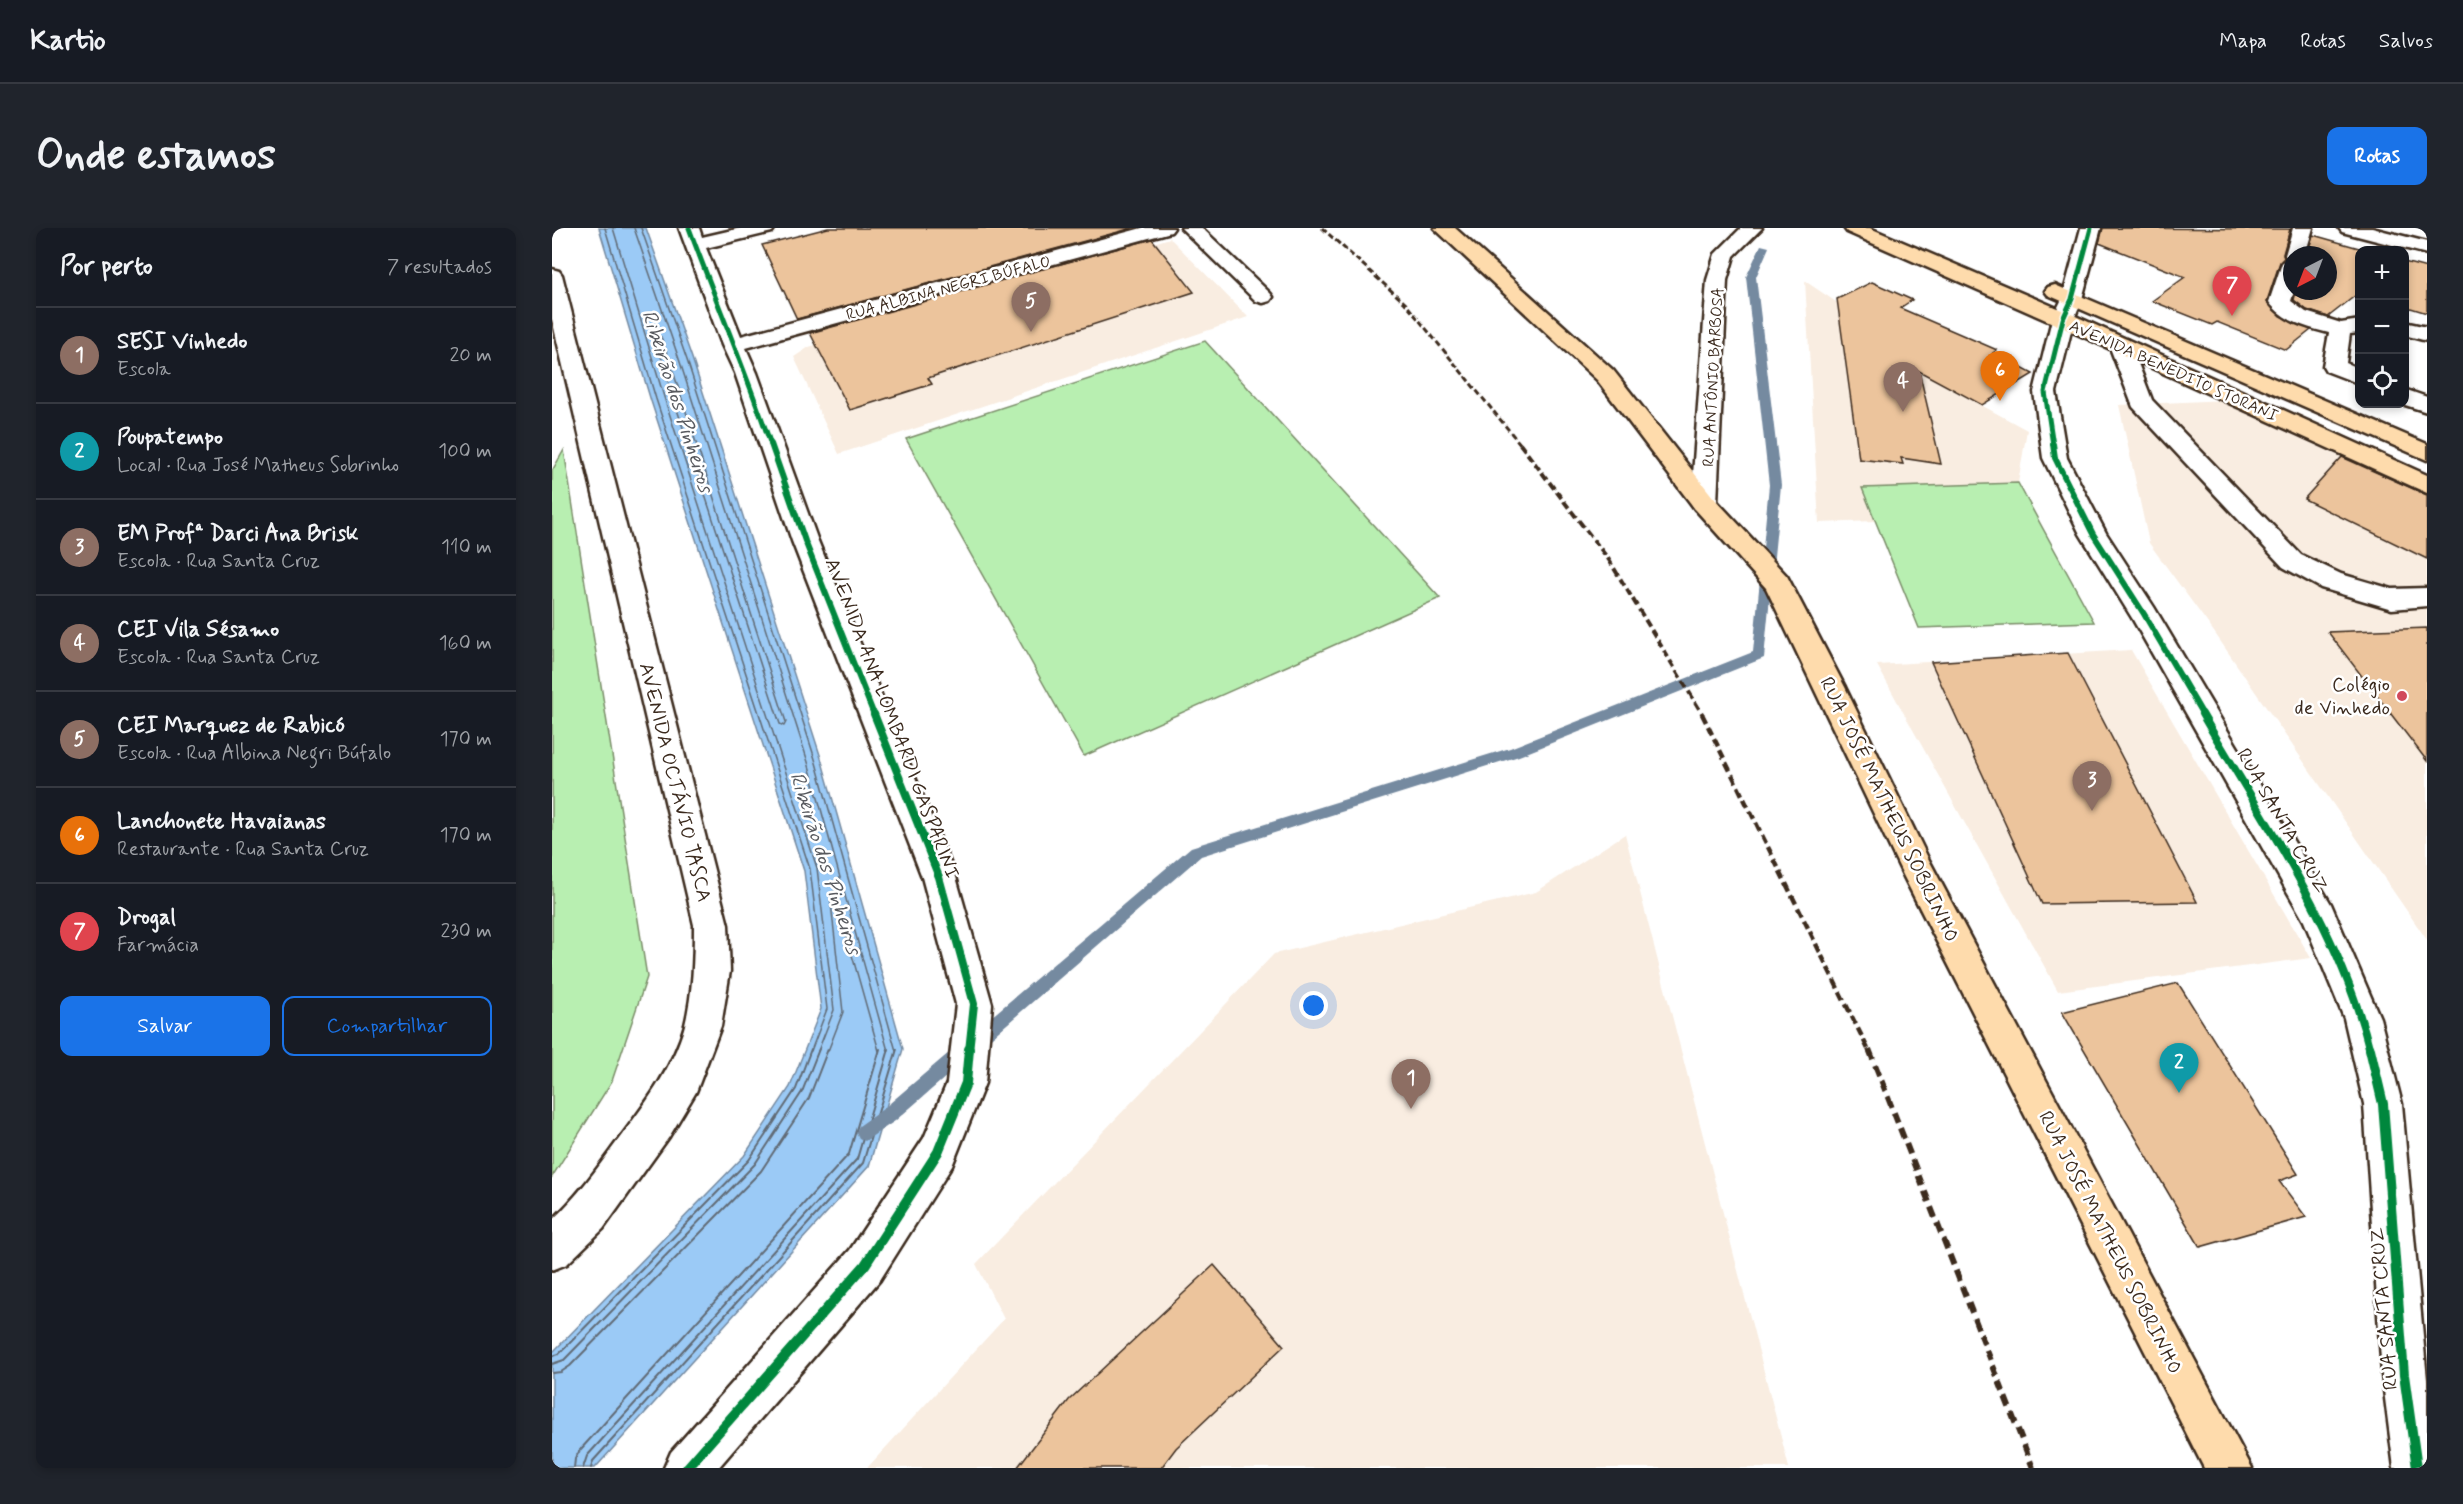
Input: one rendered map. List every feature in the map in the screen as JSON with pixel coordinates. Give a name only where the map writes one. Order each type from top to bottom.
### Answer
[{"type":"main road","name":"RUA JOSÉ MATHEUS SOBRINHO","points":[[1444,228],[1605,375],[1704,503],[1777,583],[1830,687],[1916,867],[2229,1468]]},
{"type":"main road","name":"AVENIDA BENEDITO STORANI","points":[[1854,228],[2067,309],[2427,453]]},
{"type":"main road","name":"AVENIDA BENEDITO STORANI","points":[[2039,284],[2067,309],[2120,345],[2427,485]]},
{"type":"street","points":[[692,237],[765,228]]},
{"type":"street","name":"RUA ALBINA NEGRI BÚFALO","points":[[733,345],[1164,228]]},
{"type":"street","points":[[1191,228],[1263,297]]},
{"type":"street","name":"RUA ANTÔNIO BARBOSA","points":[[1704,503],[1717,280],[1725,254],[1752,228]]},
{"type":"street","name":"RUA SANTA CRUZ","points":[[2091,228],[2045,392],[2055,458],[2092,534],[2144,614],[2319,915],[2362,1018],[2383,1104],[2404,1375],[2417,1468]]},
{"type":"street","points":[[2298,246],[2303,228]]},
{"type":"street","points":[[2349,228],[2427,249]]},
{"type":"street","name":"AVENIDA ANA LOMBARDI GASPARINI","points":[[687,1468],[865,1265],[938,1152],[966,1083],[974,1004],[939,877],[805,541],[746,373],[692,237]]},
{"type":"street","name":"AVENIDA OCTÁVIO TASCA","points":[[552,275],[711,925],[712,971],[703,1026],[683,1079],[655,1123],[588,1214],[552,1249]]},
{"type":"street","points":[[2283,292],[2280,302],[2284,308],[2295,315],[2350,328],[2334,366],[2355,375]]},
{"type":"street","points":[[2409,329],[2427,334]]},
{"type":"street","points":[[2120,345],[2141,402],[2292,561],[2331,581],[2392,599],[2427,597]]},
{"type":"street","points":[[2409,398],[2427,405]]},
{"type":"shaded area","points":[[1170,238],[1248,317],[839,454],[794,357],[809,347]]},
{"type":"shaded area","points":[[1805,281],[1967,390],[1961,394],[2027,430],[2018,483],[1862,488],[1875,521],[1819,523]]},
{"type":"shaded area","points":[[2226,400],[2427,493],[2427,940],[2214,632],[2149,543],[2119,405]]},
{"type":"shaded area","points":[[2131,650],[2311,958],[2058,991],[1877,665]]},
{"type":"shaded area","points":[[1625,834],[1789,1468],[867,1468],[1004,1319],[976,1264],[1274,954],[1536,892]]},
{"type":"green space","points":[[1205,341],[1440,598],[1084,756],[906,439]]},
{"type":"green space","points":[[564,450],[647,977],[612,1081],[552,1177],[552,471]]},
{"type":"green space","points":[[2018,483],[2094,622],[1919,628],[1862,488]]},
{"type":"water","name":"Ribeirão dos Pinheiros","points":[[599,228],[646,228],[692,358],[821,758],[903,1049],[869,1166],[595,1468],[552,1468],[552,1353],[744,1156],[790,1087],[821,1009],[804,871],[651,401]]},
{"type":"building","points":[[828,228],[1133,228],[797,319],[762,245]]},
{"type":"building","points":[[2103,228],[2290,229],[2285,246],[2283,246],[2283,259],[2267,301],[2280,316],[2311,330],[2286,350],[2217,322],[2212,325],[2152,301],[2185,277],[2099,243]]},
{"type":"building","points":[[2313,235],[2355,247],[2355,296],[2328,317],[2307,310],[2294,300],[2337,300],[2337,246],[2310,246]]},
{"type":"building","points":[[1152,239],[1194,292],[928,378],[932,384],[850,410],[810,333]]},
{"type":"building","points":[[2409,263],[2427,268],[2427,313],[2409,308]]},
{"type":"building","points":[[1872,282],[1912,300],[1900,308],[1997,350],[1993,353],[2033,374],[1982,405],[1919,371],[1941,464],[1901,458],[1903,464],[1859,459],[1837,299]]},
{"type":"building","points":[[2342,457],[2427,495],[2427,559],[2304,499]]},
{"type":"building","name":"Colégio de Vinhedo","points":[[2427,628],[2427,761],[2328,632]]},
{"type":"building","points":[[2068,653],[2197,902],[2042,904],[1931,662]]},
{"type":"building","points":[[2178,983],[2298,1174],[2279,1181],[2306,1217],[2200,1247],[2062,1012]]},
{"type":"building","points":[[1214,1265],[1284,1346],[1176,1448],[1161,1468],[1017,1468],[1069,1400]]},
{"type":"waterway","points":[[865,1132],[889,1115],[1196,851],[1514,752],[1759,655],[1775,485],[1751,277],[1764,247]]},
{"type":"railway","points":[[1322,228],[1405,303],[1521,445]]},
{"type":"railway","points":[[1520,444],[1609,560],[1703,715]]},
{"type":"railway","points":[[1702,714],[1869,1051]]},
{"type":"railway","points":[[1869,1049],[2033,1468]]},
{"type":"cycle path","points":[[687,1468],[865,1265],[938,1152],[966,1083],[974,1004],[939,877],[805,541],[746,373],[733,345],[689,228]]},
{"type":"cycle path","points":[[2091,228],[2072,299],[2063,319],[2045,392],[2055,458],[2093,534],[2144,614],[2319,915],[2362,1018],[2383,1104],[2404,1375],[2417,1468]]},
{"type":"place","name":"Drogal","points":[[2232,316]]},
{"type":"place","name":"CEI Marquez de Rabicó","points":[[1031,332]]},
{"type":"place","name":"Lanchonete Havaianas","points":[[2000,401]]},
{"type":"place","name":"CEI Vila Sésamo","points":[[1903,412]]},
{"type":"place","name":"Colégio de Vinhedo","points":[[2402,696]]},
{"type":"place","name":"EM Profª Darci Ana Brisk","points":[[2092,811]]},
{"type":"place","name":"Poupatempo","points":[[2179,1093]]},
{"type":"place","name":"SESI Vinhedo","points":[[1411,1109]]}]
